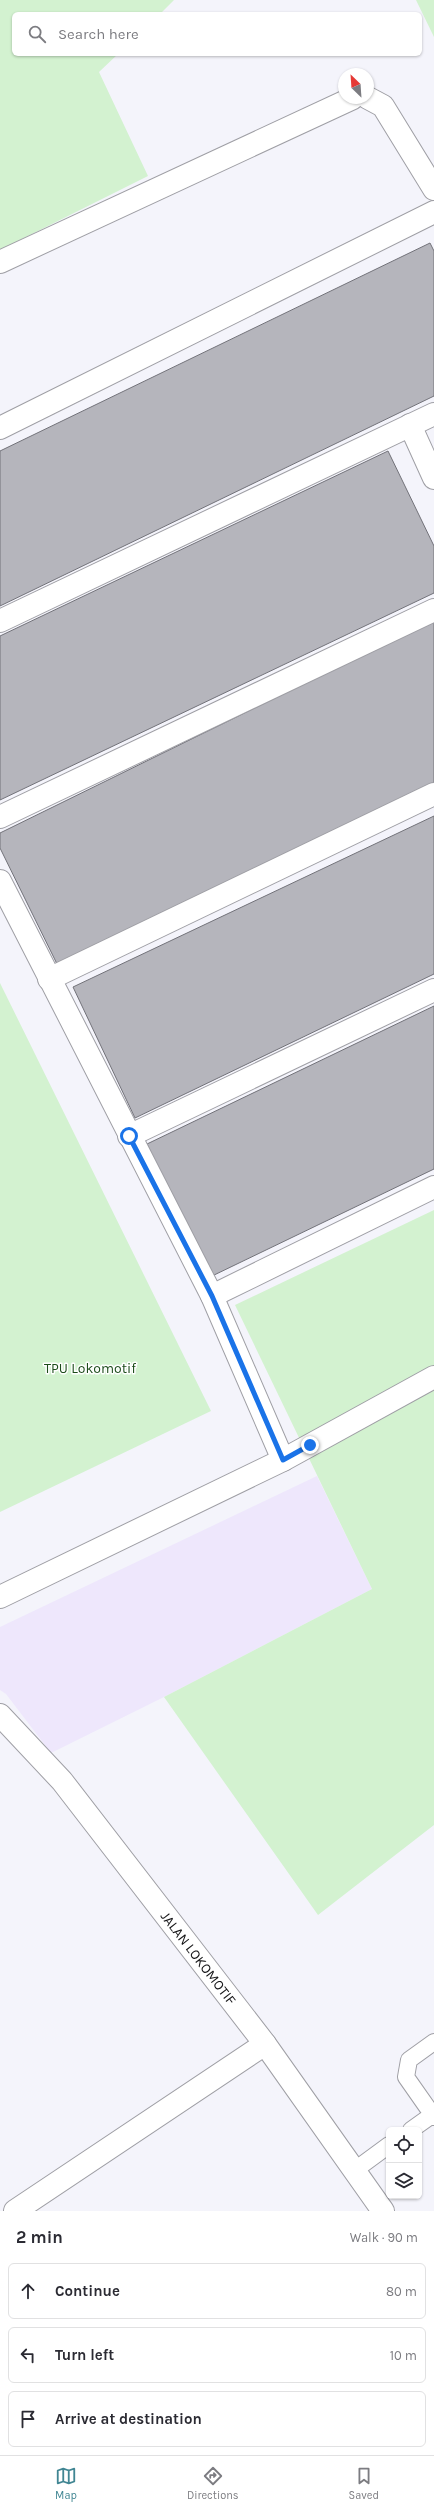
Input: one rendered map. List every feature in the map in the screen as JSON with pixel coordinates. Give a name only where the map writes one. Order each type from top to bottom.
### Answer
[{"type":"street","points":[[374,101],[383,106],[434,189]]},
{"type":"street","points":[[0,262],[340,104]]},
{"type":"street","points":[[0,428],[434,212]]},
{"type":"street","points":[[0,621],[434,414]]},
{"type":"street","points":[[410,425],[434,478]]},
{"type":"street","points":[[0,816],[434,610]]},
{"type":"street","points":[[50,979],[434,794]]},
{"type":"street","points":[[0,881],[212,1296],[283,1460]]},
{"type":"street","points":[[129,1136],[434,990]]},
{"type":"street","points":[[212,1296],[434,1187]]},
{"type":"street","points":[[0,1597],[283,1460],[434,1377]]},
{"type":"street","name":"JALAN LOKOMOTIF","points":[[0,1715],[62,1781],[265,2044],[383,2211]]},
{"type":"street","points":[[15,2211],[265,2044]]},
{"type":"lane","points":[[416,2127],[433,2116],[406,2077],[406,2072],[409,2060],[434,2042]]},
{"type":"lane","points":[[355,2170],[386,2147]]},
{"type":"shaded area","points":[[317,1476],[372,1589],[164,1697],[51,1753],[6,1694],[0,1690],[0,1627]]},
{"type":"green space","points":[[0,0],[174,0],[162,12],[12,12],[12,56],[116,56],[99,72],[148,176],[0,250]]},
{"type":"green space","points":[[416,0],[434,0],[434,37],[422,12]]},
{"type":"green space","name":"TPU Lokomotif","points":[[0,983],[211,1411],[0,1512]]},
{"type":"green space","points":[[434,1210],[434,1825],[318,1915],[164,1697],[372,1589],[235,1305]]},
{"type":"building","points":[[430,243],[434,251],[434,396],[0,606],[0,451]]},
{"type":"building","points":[[388,451],[434,546],[434,593],[0,800],[0,636]]},
{"type":"building","points":[[434,620],[434,784],[59,968],[0,848],[0,833]]},
{"type":"building","points":[[434,816],[434,974],[135,1118],[73,987]]},
{"type":"building","points":[[434,1006],[434,1169],[210,1277],[147,1144]]},
{"type":"route","points":[[129,1136],[212,1296],[283,1460],[310,1445]]}]
